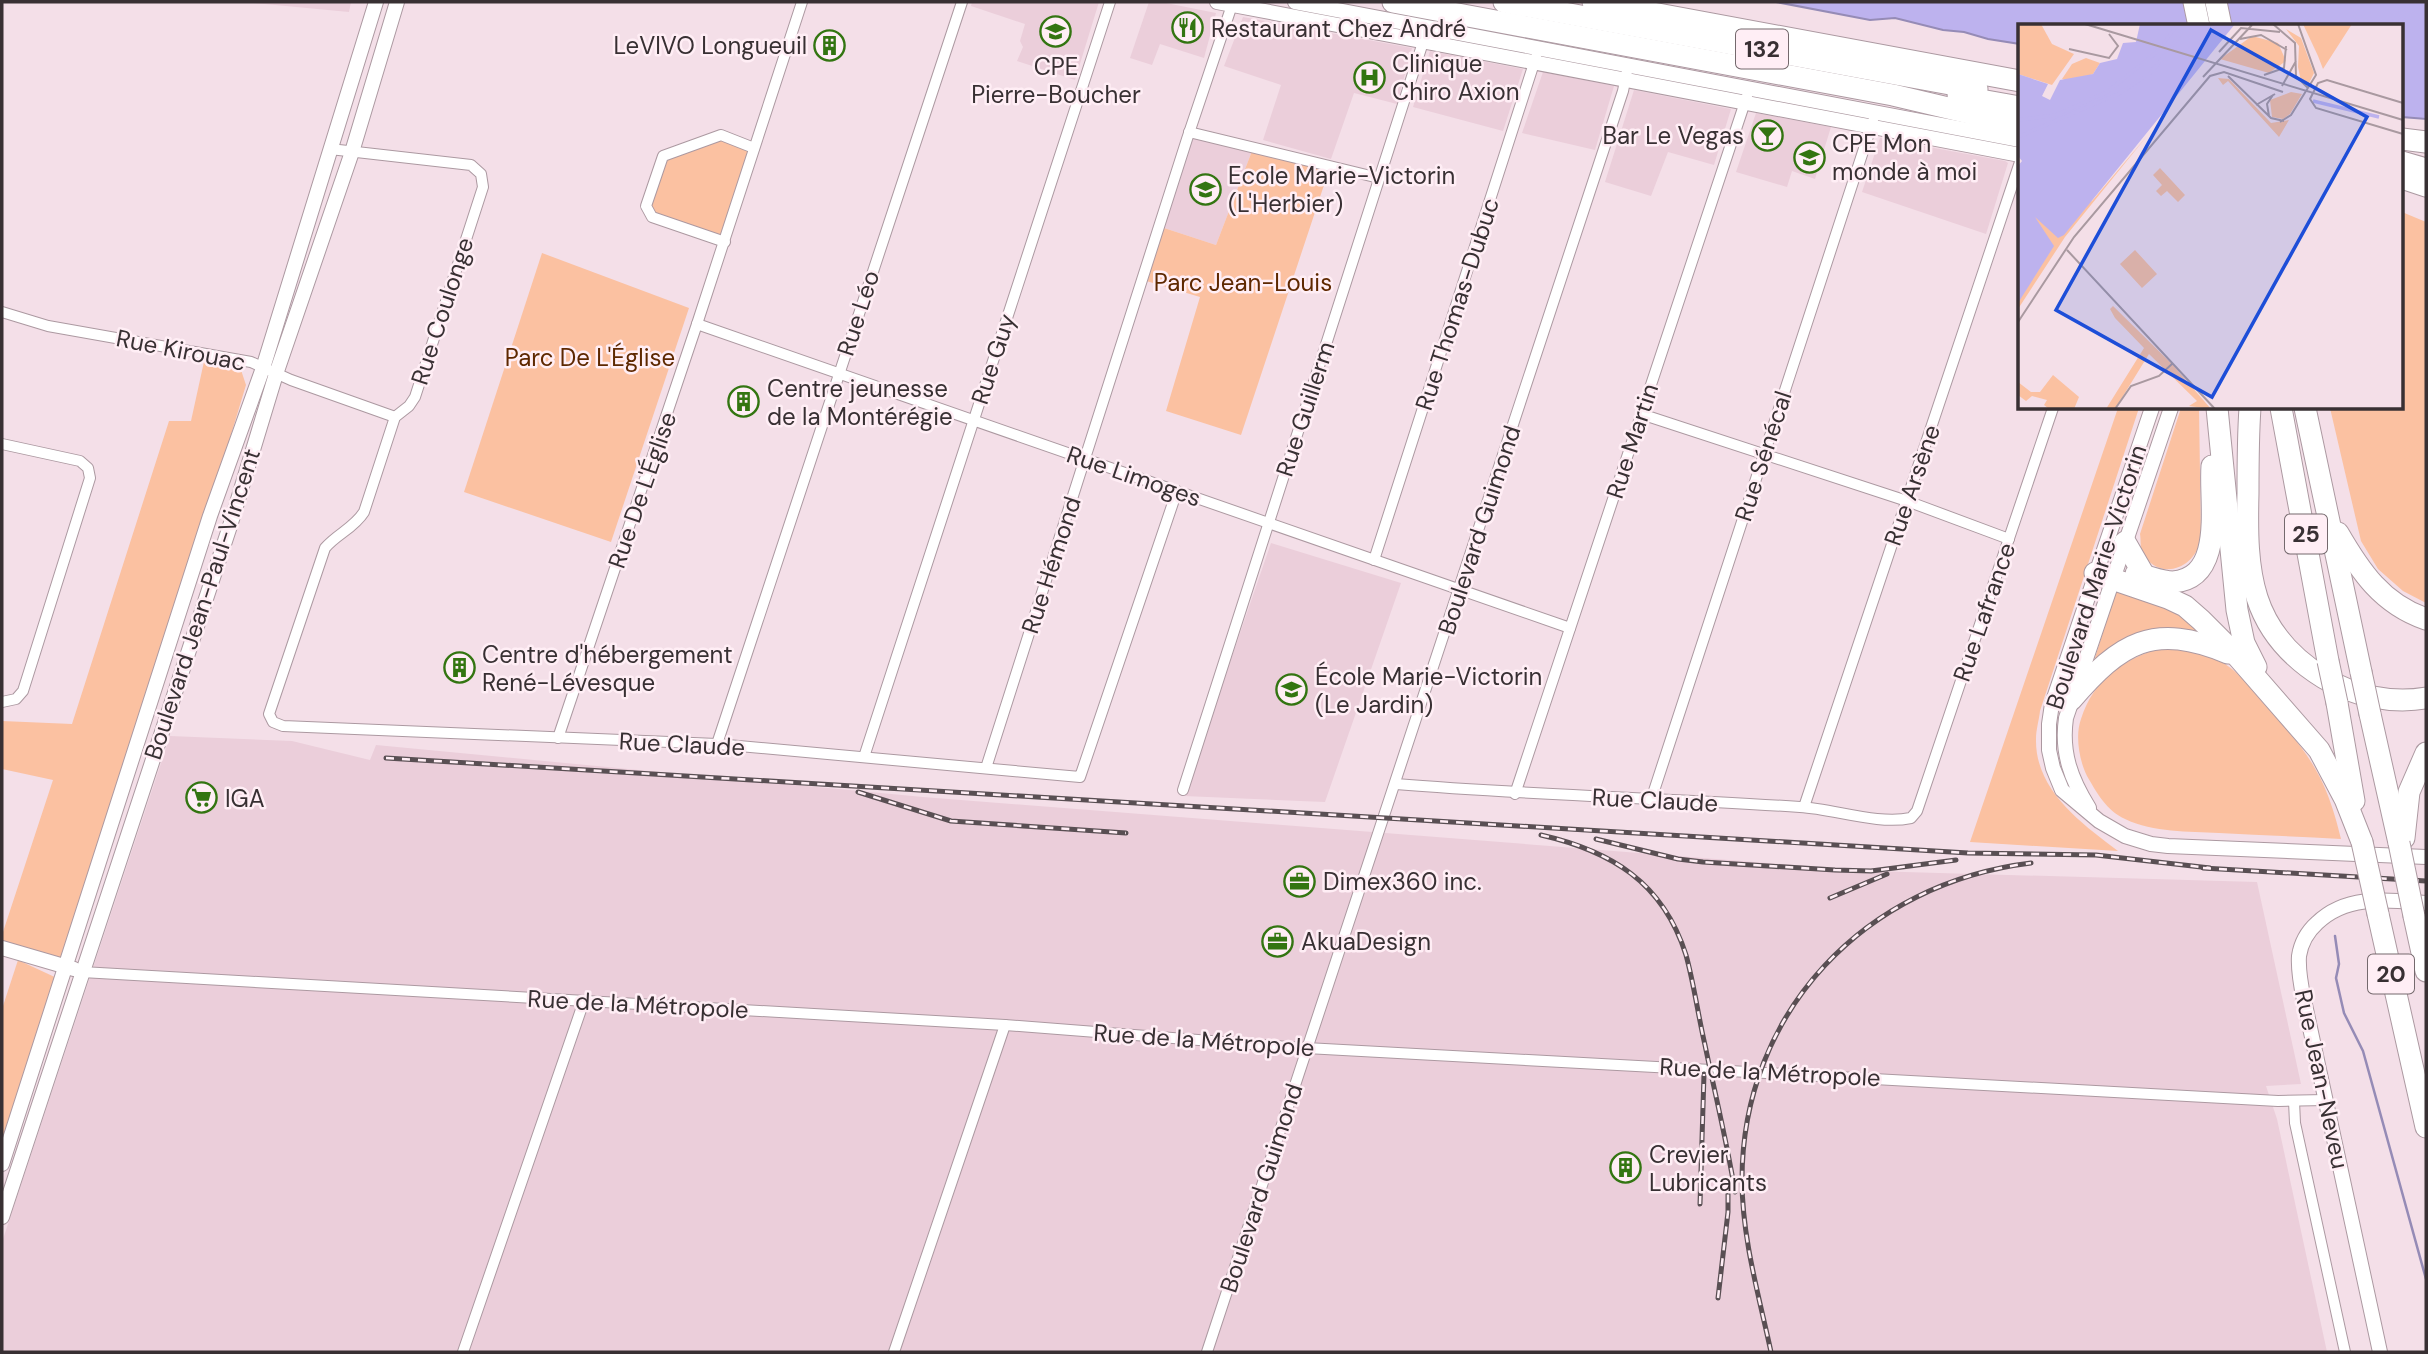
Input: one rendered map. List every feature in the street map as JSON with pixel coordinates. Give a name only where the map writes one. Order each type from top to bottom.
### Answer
[{"type":"highway","points":[[1393,2],[1894,95],[2018,125]]},
{"type":"highway","points":[[1447,2],[2018,107]]},
{"type":"highway","name":"132","points":[[1504,2],[2018,97]]},
{"type":"highway","points":[[1593,2],[2018,80]]},
{"type":"highway","points":[[2194,2],[2199,24]]},
{"type":"highway","points":[[2216,2],[2221,24]]},
{"type":"highway","points":[[2404,139],[2426,142]]},
{"type":"highway","points":[[2404,163],[2426,169]]},
{"type":"highway","points":[[2404,180],[2420,192]]},
{"type":"highway","points":[[2105,570],[2144,575],[2170,582],[2185,579],[2197,572],[2208,556],[2211,540],[2211,480],[2216,410]]},
{"type":"highway","points":[[2216,410],[2239,622],[2247,651],[2279,703]]},
{"type":"highway","points":[[2250,410],[2247,553],[2255,593],[2269,626],[2296,657],[2320,676],[2344,689],[2380,698],[2426,698]]},
{"type":"highway","name":"25","points":[[2281,410],[2362,842],[2378,914]]},
{"type":"highway","name":"25","points":[[2305,410],[2401,849]]},
{"type":"highway","points":[[2329,518],[2362,573],[2376,589],[2401,608],[2426,619]]},
{"type":"highway","points":[[2124,542],[2144,575]]},
{"type":"highway","points":[[2105,570],[2185,606],[2237,656],[2324,758],[2345,799],[2362,842]]},
{"type":"highway","points":[[2071,700],[2109,660],[2146,641],[2185,639],[2206,643],[2237,656]]},
{"type":"highway","points":[[2401,849],[2409,792],[2426,753]]},
{"type":"highway","name":"20","points":[[2401,849],[2420,909],[2426,971]]},
{"type":"highway","name":"20","points":[[2378,914],[2426,1127]]},
{"type":"street","name":"Boulevard Jean-Paul-Vincent","points":[[3,1209],[230,526],[330,149],[376,2]]},
{"type":"street","name":"Boulevard Jean-Paul-Vincent","points":[[2,1164],[210,516],[270,371],[352,152],[397,2]]},
{"type":"street","name":"Rue De L'Église","points":[[558,737],[802,2]]},
{"type":"street","name":"Rue Léo","points":[[717,744],[962,2]]},
{"type":"street","name":"Rue Guy","points":[[864,757],[1110,2]]},
{"type":"street","points":[[1295,2],[1425,34]]},
{"type":"street","points":[[1228,3],[1425,34],[1537,55],[1874,120],[2018,155]]},
{"type":"street","name":"Rue Hémond","points":[[986,768],[1228,3]]},
{"type":"street","name":"Rue Guillerm","points":[[1183,790],[1425,34]]},
{"type":"street","name":"Rue Thomas-Dubuc","points":[[1374,560],[1537,55]]},
{"type":"street","name":"Boulevard Guimond","points":[[1207,1352],[1396,784],[1627,73]]},
{"type":"street","name":"Rue Martin","points":[[1515,794],[1747,96]]},
{"type":"street","points":[[1874,120],[2018,140]]},
{"type":"street","name":"Rue Sénécal","points":[[1651,800],[1874,120]]},
{"type":"street","points":[[1189,132],[1379,178]]},
{"type":"street","points":[[724,242],[652,217],[646,206],[663,156],[721,135],[754,148]]},
{"type":"street","name":"Rue Coulonge","points":[[283,726],[273,722],[269,714],[325,548],[333,538],[358,521],[395,417],[409,406],[415,397],[483,187],[481,174],[471,165],[330,149]]},
{"type":"street","name":"Rue Arsène","points":[[1804,807],[2018,168]]},
{"type":"street","name":"Rue Kirouac","points":[[2,312],[48,326],[251,362],[395,417]]},
{"type":"street","name":"Rue Limoges","points":[[697,324],[1570,628]]},
{"type":"street","name":"Rue Lafrance","points":[[1914,816],[2052,410]]},
{"type":"street","name":"Boulevard Marie-Victorin","points":[[2093,816],[2074,783],[2065,758],[2064,733],[2105,570],[2151,410]]},
{"type":"street","name":"Boulevard Marie-Victorin","points":[[2170,410],[2124,542],[2105,570],[2053,698],[2048,733],[2050,758],[2062,790],[2093,816],[2125,836],[2158,845],[2426,857]]},
{"type":"street","points":[[1641,414],[1907,501],[2009,538]]},
{"type":"street","points":[[2,444],[79,461],[88,468],[90,478],[23,691],[16,699],[2,702]]},
{"type":"street","name":"Rue Claude","points":[[283,726],[717,744],[1080,777],[1177,491]]},
{"type":"street","points":[[142,729],[160,732]]},
{"type":"street","name":"Rue Claude","points":[[1396,784],[1515,794],[1804,807],[1855,816],[1906,819],[1914,816]]},
{"type":"street","name":"Rue Jean-Neveu","points":[[2380,1352],[2300,973],[2299,956],[2304,939],[2311,929],[2324,917],[2353,903],[2378,900],[2420,909]]},
{"type":"street","points":[[2,948],[82,971]]},
{"type":"street","name":"Rue de la Métropole","points":[[82,971],[1005,1025],[1307,1047],[2294,1101],[2326,1100]]},
{"type":"street","points":[[463,1352],[584,1001]]},
{"type":"street","points":[[894,1352],[1005,1025]]},
{"type":"street","name":"Rue Jean-Neveu","points":[[2294,1101],[2295,1123],[2345,1352]]},
{"type":"shaded area","points":[[244,2],[351,2],[349,12]]},
{"type":"shaded area","name":"CPE Pierre-Boucher","points":[[972,2],[1099,2],[1075,80],[1017,61],[1023,47],[1020,41],[1025,24],[971,6]]},
{"type":"shaded area","points":[[1149,2],[1216,13],[1204,58],[1160,44],[1152,65],[1130,58]]},
{"type":"shaded area","points":[[1776,2],[2426,2],[2426,119],[2404,117],[2404,24],[2018,24],[2018,44],[1895,18],[1870,20]]},
{"type":"shaded area","points":[[1243,17],[1412,48],[1397,104],[1354,93],[1331,159],[1263,140],[1281,85],[1224,66]]},
{"type":"shaded area","points":[[1430,51],[1523,69],[1503,131],[1413,107]]},
{"type":"shaded area","points":[[1543,72],[1614,86],[1595,150],[1522,133]]},
{"type":"shaded area","points":[[1634,90],[1731,109],[1714,165],[1668,152],[1651,196],[1605,182]]},
{"type":"shaded area","points":[[1756,113],[1831,127],[1815,179],[1792,171],[1787,187],[1736,172]]},
{"type":"shaded area","name":"Ecole Marie-Victorin (L'Herbier)","points":[[1191,135],[1252,151],[1216,245],[1161,227]]},
{"type":"shaded area","points":[[1880,138],[2008,163],[1986,234],[1862,192]]},
{"type":"shaded area","name":"École Marie-Victorin (Le Jardin)","points":[[1271,543],[1401,583],[1325,802],[1184,796]]},
{"type":"shaded area","points":[[170,736],[292,741],[370,760],[376,745],[923,797],[1870,871],[2257,882],[2301,1084],[2266,1086],[2277,1119],[2327,1352],[2,1352],[2,1242]]},
{"type":"green space","points":[[721,135],[754,148],[725,242],[652,217],[646,206],[663,156]]},
{"type":"green space","name":"Parc Jean-Louis","points":[[1252,151],[1329,170],[1241,435],[1166,411],[1200,297],[1143,280],[1161,227],[1216,245]]},
{"type":"green space","points":[[2404,213],[2426,222],[2426,603],[2403,591],[2378,569],[2361,541],[2330,410],[2404,410]]},
{"type":"green space","name":"Parc De L'Église","points":[[542,253],[689,308],[611,542],[464,492]]},
{"type":"green space","points":[[205,357],[239,364],[246,385],[142,730],[66,967],[2,948],[2,935],[53,780],[2,769],[2,721],[72,724],[169,421],[191,421]]},
{"type":"green space","points":[[2117,410],[2138,410],[2040,711],[2036,739],[2043,774],[2052,789],[2076,817],[2118,851],[1970,842]]},
{"type":"green space","points":[[2180,410],[2199,410],[2201,538],[2197,550],[2183,565],[2165,569],[2148,560],[2141,549],[2140,534]]},
{"type":"green space","points":[[2116,590],[2158,600],[2205,632],[2094,661]]},
{"type":"green space","points":[[2161,648],[2189,651],[2216,659],[2241,677],[2293,737],[2314,766],[2329,798],[2341,839],[2159,829],[2136,824],[2107,806],[2098,795],[2082,763],[2078,740],[2081,719],[2094,693],[2111,673],[2134,659]]},
{"type":"green space","points":[[18,960],[59,979],[2,1147],[2,1009]]},
{"type":"waterway","points":[[2335,936],[2339,964],[2336,978],[2344,1013],[2363,1051],[2426,1279]]},
{"type":"railway","points":[[386,758],[1968,853],[2096,855],[2210,868]]},
{"type":"railway","points":[[858,792],[951,821],[1126,833]]},
{"type":"railway","points":[[1541,835],[1590,850],[1631,874],[1648,889],[1676,930],[1691,977],[1735,1192]]},
{"type":"railway","points":[[1596,839],[1678,859],[1835,870],[1871,871],[1956,860]]},
{"type":"railway","points":[[1771,1352],[1748,1245],[1742,1180],[1748,1119],[1764,1062],[1790,1011],[1825,966],[1867,928],[1916,897],[1971,875],[2031,863]]},
{"type":"railway","points":[[2203,868],[2426,881]]},
{"type":"railway","points":[[1830,898],[1887,874]]},
{"type":"railway","points":[[1700,1204],[1704,1074]]},
{"type":"railway","points":[[1718,1298],[1728,1212],[1728,1182]]},
{"type":"place","name":"Restaurant Chez André","points":[[1188,28]]},
{"type":"place","name":"CPE Pierre-Boucher","points":[[1056,32]]},
{"type":"place","name":"LeVIVO Longueuil","points":[[830,45]]},
{"type":"place","name":"Clinique Chiro Axion","points":[[1369,77]]},
{"type":"place","name":"Bar Le Vegas","points":[[1767,135]]},
{"type":"place","name":"CPE Mon monde à moi","points":[[1809,157]]},
{"type":"place","name":"Ecole Marie-Victorin (L'Herbier)","points":[[1205,189]]},
{"type":"place","name":"Centre jeunesse de la Montérégie","points":[[744,402]]},
{"type":"place","name":"Centre d'hébergement René-Lévesque","points":[[459,668]]},
{"type":"place","name":"École Marie-Victorin (Le Jardin)","points":[[1292,690]]},
{"type":"place","name":"IGA","points":[[202,798]]},
{"type":"place","name":"Dimex360 inc.","points":[[1300,881]]},
{"type":"place","name":"AkuaDesign","points":[[1278,941]]},
{"type":"place","name":"Crevier Lubricants","points":[[1626,1168]]}]
